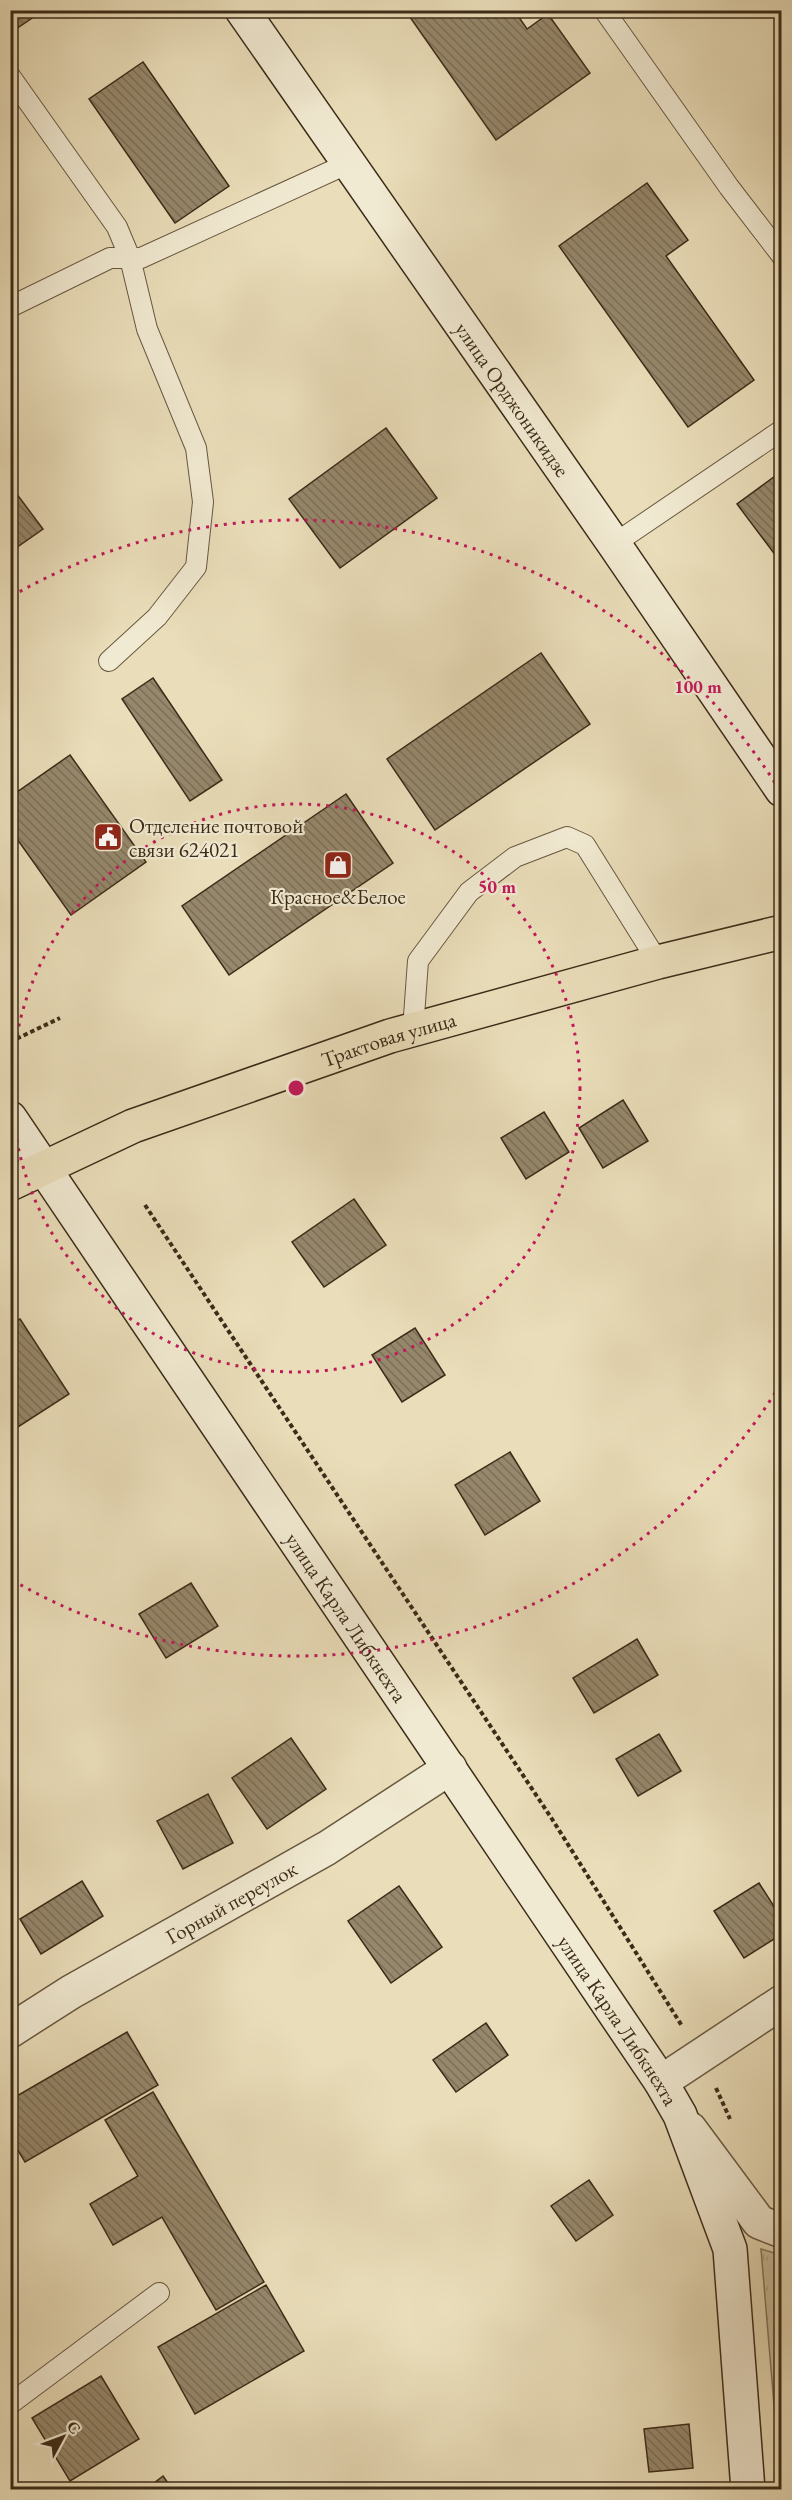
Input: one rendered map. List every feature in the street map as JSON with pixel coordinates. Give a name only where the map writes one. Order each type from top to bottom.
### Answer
[{"type":"main road","name":"Трактовая улица","points":[[10,1185],[133,1126],[413,1030],[658,962],[782,932]]},
{"type":"street","name":"улица Орджоникидзе","points":[[252,14],[349,163],[782,790]]},
{"type":"street","name":"улица Карла Либкнехта","points":[[10,1118],[450,1768],[661,2082],[680,2115],[759,2222],[782,2231]]},
{"type":"street","name":"Горный переулок","points":[[10,2031],[71,1992],[327,1848],[450,1768]]},
{"type":"street","points":[[661,2082],[782,2002]]},
{"type":"street","name":"улица Карла Либкнехта","points":[[680,2115],[730,2249],[748,2490]]},
{"type":"lane","points":[[604,10],[729,187],[782,255]]},
{"type":"lane","points":[[10,76],[117,227],[130,258],[147,329],[196,448],[203,502],[196,567],[157,616],[109,661]]},
{"type":"lane","points":[[10,307],[110,258],[141,258],[349,163]]},
{"type":"lane","points":[[614,544],[782,430]]},
{"type":"lane","points":[[413,1030],[418,961],[469,892],[515,857],[567,837],[585,845],[658,962]]},
{"type":"lane","points":[[10,2404],[159,2293]]},
{"type":"path","points":[[10,1042],[60,1018]]},
{"type":"path","points":[[146,1205],[552,1819],[700,2056],[731,2120]]},
{"type":"green space","points":[[761,2249],[781,2255],[781,2489]]},
{"type":"building","points":[[10,10],[44,10],[13,31],[10,28]]},
{"type":"building","points":[[405,10],[514,10],[527,29],[548,14],[590,73],[496,140]]},
{"type":"building","points":[[143,62],[229,186],[175,223],[89,99]]},
{"type":"building","points":[[647,183],[688,240],[666,256],[754,380],[688,427],[559,246]]},
{"type":"building","points":[[386,428],[437,498],[340,568],[289,499]]},
{"type":"building","points":[[782,471],[782,564],[737,504]]},
{"type":"building","points":[[10,485],[43,529],[10,552]]},
{"type":"building","points":[[541,653],[590,724],[435,830],[387,759]]},
{"type":"building","points":[[153,678],[222,780],[190,801],[122,699]]},
{"type":"building","points":[[70,755],[146,862],[71,915],[10,829],[10,797]]},
{"type":"building","points":[[346,794],[393,863],[229,975],[182,906]]},
{"type":"building","points":[[623,1100],[648,1141],[603,1168],[579,1128]]},
{"type":"building","points":[[544,1112],[569,1152],[526,1179],[501,1138]]},
{"type":"building","points":[[354,1199],[386,1245],[324,1287],[292,1242]]},
{"type":"building","points":[[20,1319],[69,1394],[10,1432],[10,1325]]},
{"type":"building","points":[[415,1328],[445,1375],[402,1402],[372,1355]]},
{"type":"building","points":[[510,1452],[540,1501],[485,1535],[455,1485]]},
{"type":"building","points":[[191,1583],[218,1626],[166,1658],[139,1614]]},
{"type":"building","points":[[637,1639],[658,1675],[594,1713],[573,1678]]},
{"type":"building","points":[[659,1734],[681,1771],[638,1796],[616,1759]]},
{"type":"building","points":[[291,1738],[326,1789],[267,1829],[232,1778]]},
{"type":"building","points":[[208,1794],[233,1843],[183,1869],[157,1821]]},
{"type":"building","points":[[82,1881],[103,1916],[41,1954],[20,1919]]},
{"type":"building","points":[[759,1883],[782,1919],[782,1934],[744,1958],[714,1911]]},
{"type":"building","points":[[399,1886],[442,1947],[391,1983],[348,1921]]},
{"type":"building","points":[[486,2023],[508,2055],[456,2092],[433,2060]]},
{"type":"building","points":[[127,2032],[158,2085],[25,2162],[10,2137],[10,2100]]},
{"type":"building","points":[[153,2092],[264,2282],[216,2310],[162,2217],[113,2245],[90,2204],[138,2176],[105,2120]]},
{"type":"building","points":[[589,2180],[613,2215],[576,2241],[551,2206]]},
{"type":"building","points":[[266,2285],[304,2351],[195,2414],[158,2347]]},
{"type":"building","points":[[101,2376],[139,2439],[70,2481],[32,2418]]},
{"type":"building","points":[[689,2424],[693,2468],[649,2472],[644,2429]]},
{"type":"building","points":[[163,2476],[173,2490],[145,2490]]},
{"type":"place","name":"Отделение почтовой связи 624021","points":[[108,837]]},
{"type":"place","name":"Красное&Белое","points":[[338,865]]}]
